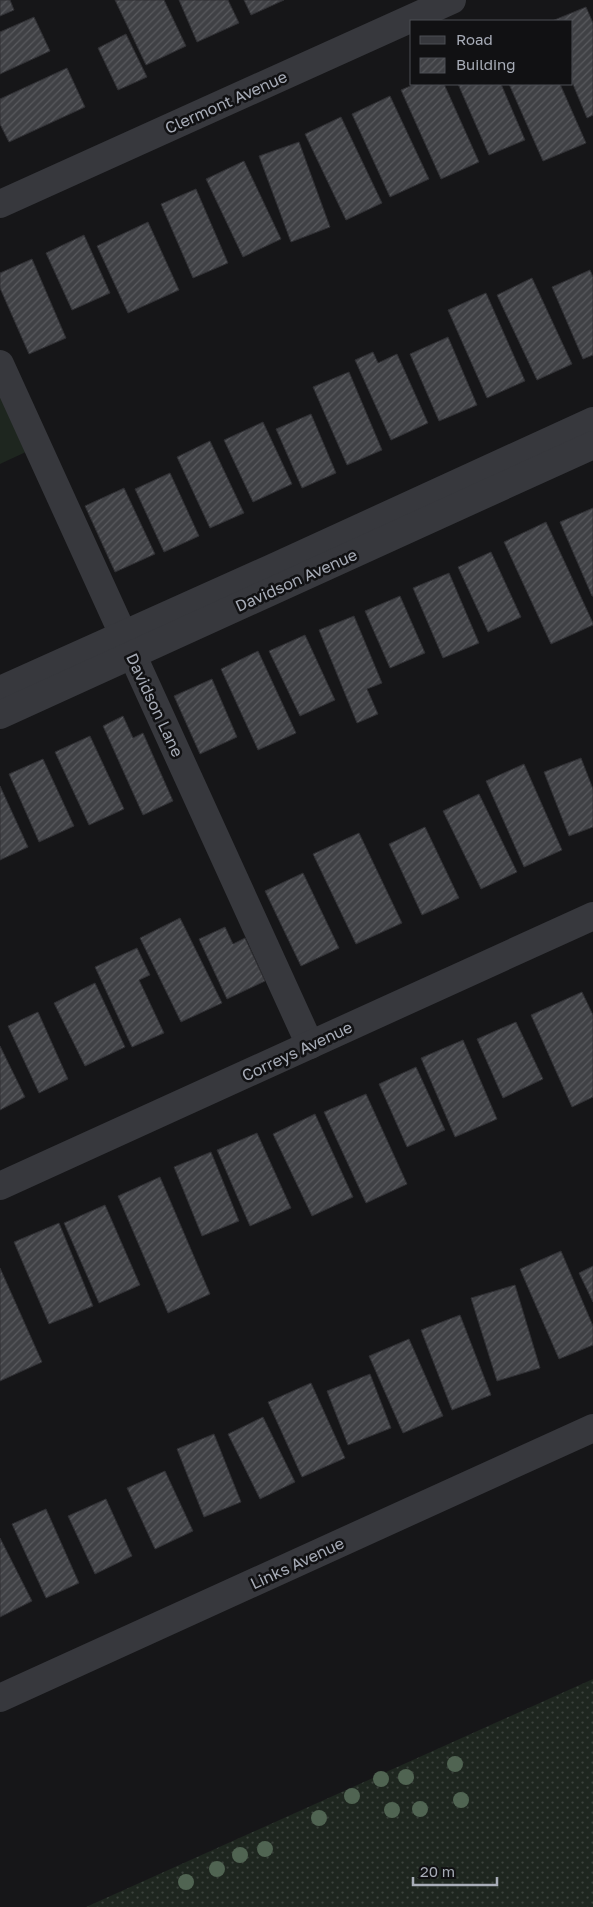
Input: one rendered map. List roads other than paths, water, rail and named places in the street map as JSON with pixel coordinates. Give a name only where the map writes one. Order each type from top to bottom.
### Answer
[{"type":"street","name":"Clermont Avenue","points":[[0,204],[452,0]]},
{"type":"street","name":"Davidson Lane","points":[[0,364],[310,1045]]},
{"type":"street","name":"Davidson Avenue","points":[[0,715],[127,644],[272,568],[593,422]]},
{"type":"street","name":"Davidson Avenue","points":[[0,690],[127,644],[593,445]]},
{"type":"street","name":"Correys Avenue","points":[[0,1186],[593,916]]},
{"type":"street","name":"Links Avenue","points":[[0,1698],[593,1428]]}]
